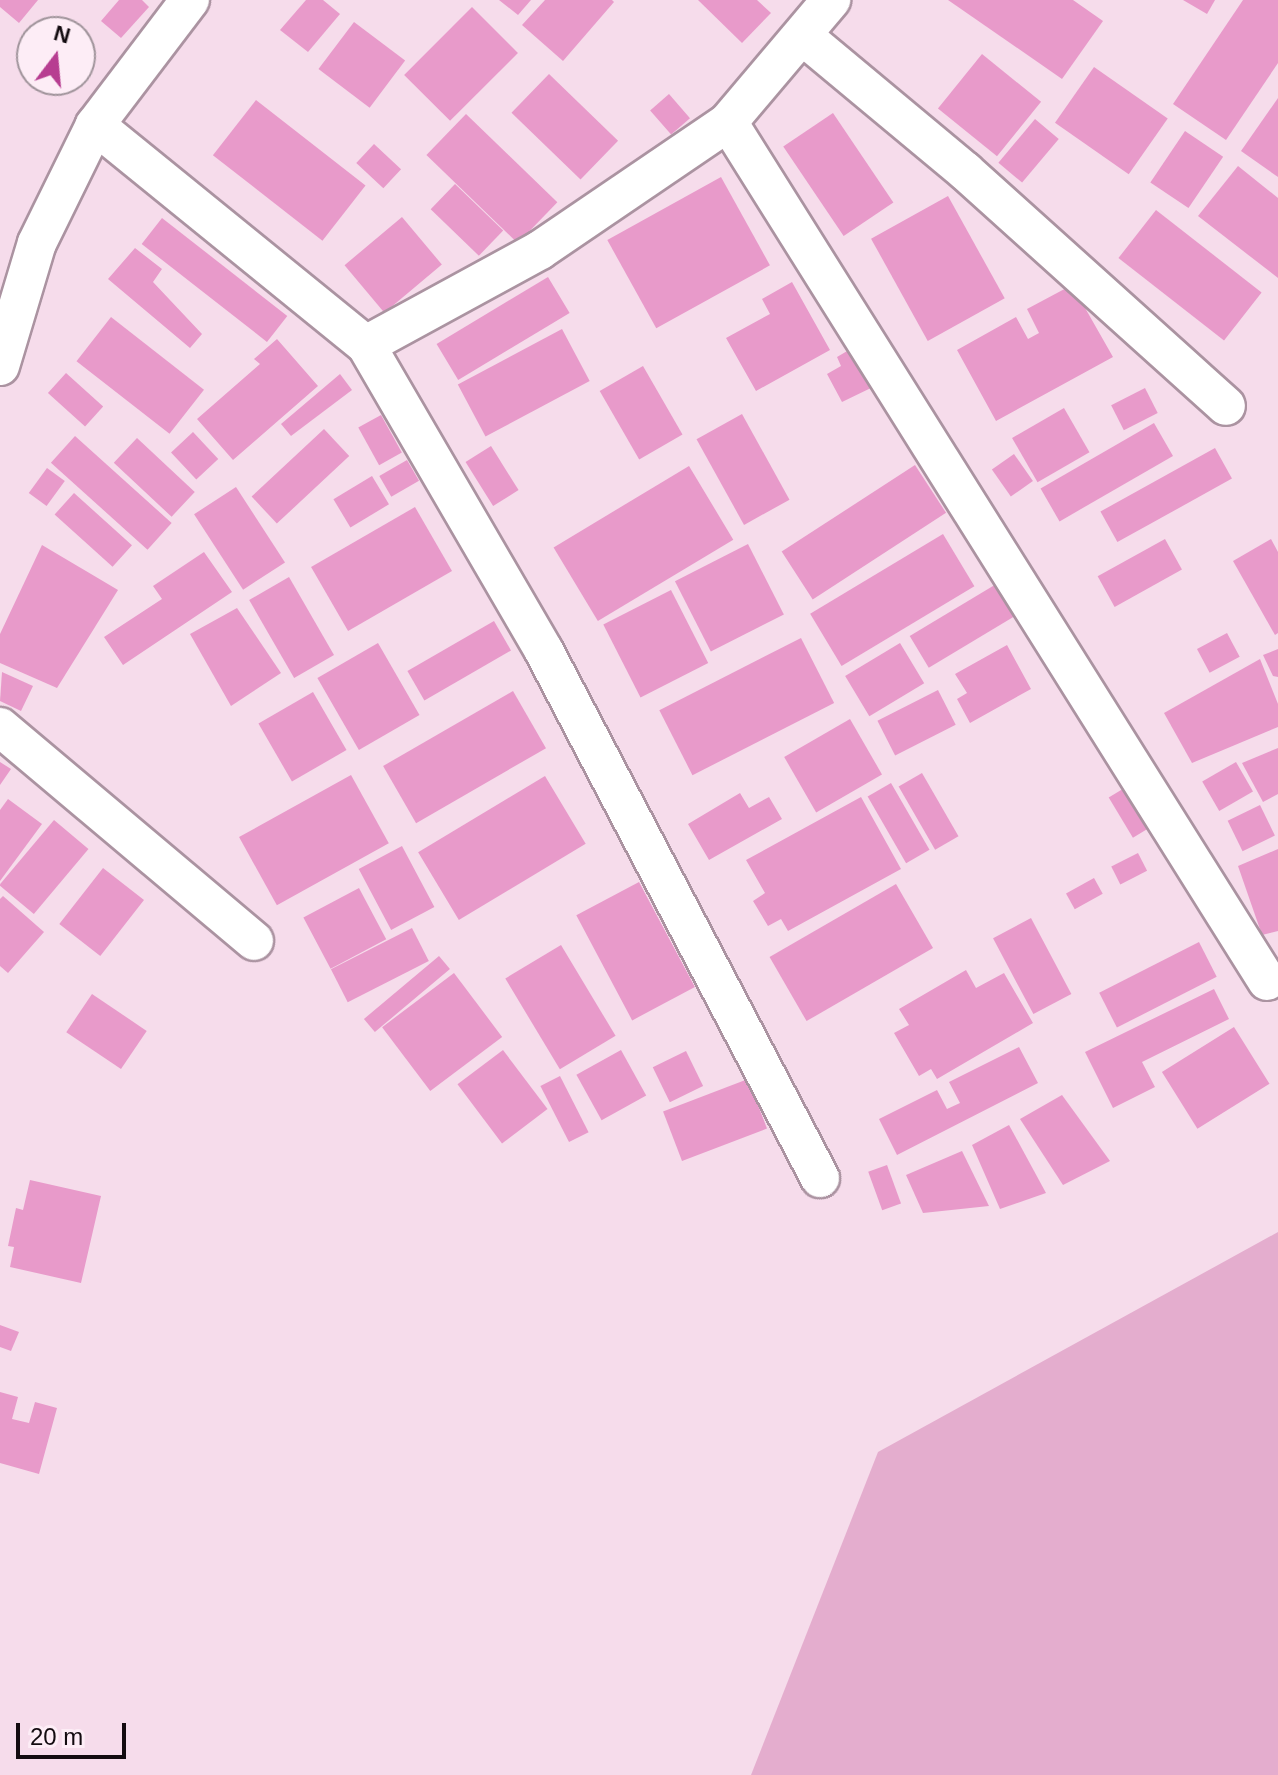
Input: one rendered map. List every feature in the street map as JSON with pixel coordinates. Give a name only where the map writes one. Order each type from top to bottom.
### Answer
[{"type":"street","points":[[0,366],[37,243],[95,125],[190,0]]},
{"type":"street","points":[[366,345],[540,250],[728,122],[831,0]]},
{"type":"street","points":[[803,36],[965,171],[1226,406]]},
{"type":"street","points":[[728,122],[1267,981]]},
{"type":"street","points":[[95,125],[366,345],[544,651],[820,1178]]},
{"type":"street","points":[[0,727],[254,941]]},
{"type":"shaded area","points":[[1278,1232],[1278,1775],[751,1775],[878,1452]]},
{"type":"building","points":[[0,0],[38,0],[25,16],[16,16],[16,20],[0,7]]},
{"type":"building","points":[[119,0],[142,0],[149,7],[121,38],[101,21]]},
{"type":"building","points":[[306,0],[323,0],[340,14],[308,52],[280,30]]},
{"type":"building","points":[[499,0],[531,0],[518,15]]},
{"type":"building","points":[[545,0],[614,2],[563,61],[522,25]]},
{"type":"building","points":[[698,0],[757,0],[771,13],[742,43]]},
{"type":"building","points":[[948,0],[1073,0],[1103,21],[1062,79]]},
{"type":"building","points":[[1183,0],[1215,0],[1207,14]]},
{"type":"building","points":[[1243,0],[1278,0],[1278,63],[1226,140],[1173,104]]},
{"type":"building","points":[[472,7],[518,53],[450,121],[404,75]]},
{"type":"building","points":[[354,22],[405,61],[370,108],[318,69]]},
{"type":"building","points":[[982,54],[1041,102],[997,156],[938,108]]},
{"type":"building","points":[[1094,67],[1168,119],[1129,174],[1055,123]]},
{"type":"building","points":[[549,74],[618,141],[581,180],[511,113]]},
{"type":"building","points":[[669,94],[690,118],[671,135],[650,110]]},
{"type":"building","points":[[1278,98],[1278,177],[1241,151]]},
{"type":"building","points":[[256,100],[366,186],[322,241],[213,155]]},
{"type":"building","points":[[833,113],[893,203],[844,236],[783,147]]},
{"type":"building","points":[[466,114],[557,202],[518,243],[426,155]]},
{"type":"building","points":[[1035,119],[1059,139],[1022,183],[998,163]]},
{"type":"building","points":[[1185,131],[1223,157],[1188,208],[1150,182]]},
{"type":"building","points":[[374,144],[401,169],[383,188],[356,163]]},
{"type":"building","points":[[1238,166],[1278,198],[1278,278],[1198,216]]},
{"type":"building","points":[[721,177],[770,265],[656,328],[607,240]]},
{"type":"building","points":[[455,184],[503,231],[479,256],[431,209]]},
{"type":"building","points":[[948,196],[1005,298],[928,341],[871,239]]},
{"type":"building","points":[[1156,210],[1262,292],[1224,341],[1118,258]]},
{"type":"building","points":[[402,217],[442,264],[384,313],[345,265]]},
{"type":"building","points":[[162,218],[287,316],[267,342],[142,244]]},
{"type":"building","points":[[135,248],[162,269],[153,282],[202,334],[190,348],[108,279]]},
{"type":"building","points":[[548,277],[570,313],[458,380],[437,344]]},
{"type":"building","points":[[792,282],[830,350],[756,391],[726,338],[770,314],[762,299]]},
{"type":"building","points":[[1072,285],[1113,357],[996,421],[957,350],[1016,317],[1028,339],[1039,333],[1027,309]]},
{"type":"building","points":[[111,317],[204,390],[170,434],[77,361]]},
{"type":"building","points":[[562,329],[590,381],[486,436],[458,384]]},
{"type":"building","points":[[277,339],[318,386],[233,460],[197,419],[260,364],[254,359]]},
{"type":"building","points":[[854,347],[875,386],[842,402],[827,374],[841,366],[837,357]]},
{"type":"building","points":[[643,366],[682,434],[639,459],[600,391]]},
{"type":"building","points":[[66,373],[103,406],[85,427],[48,393]]},
{"type":"building","points":[[340,374],[352,390],[291,436],[281,424]]},
{"type":"building","points":[[1145,388],[1158,413],[1124,430],[1111,405]]},
{"type":"building","points":[[1064,408],[1090,452],[1038,482],[1012,438]]},
{"type":"building","points":[[742,414],[790,500],[744,525],[697,439]]},
{"type":"building","points":[[381,415],[402,453],[379,465],[358,428]]},
{"type":"building","points":[[1154,423],[1173,456],[1060,521],[1041,488]]},
{"type":"building","points":[[324,429],[349,456],[277,524],[252,497]]},
{"type":"building","points":[[193,432],[218,459],[196,480],[171,452]]},
{"type":"building","points":[[75,436],[172,523],[148,550],[51,463]]},
{"type":"building","points":[[137,438],[195,492],[172,517],[114,463]]},
{"type":"building","points":[[491,446],[519,490],[493,506],[466,462]]},
{"type":"building","points":[[1215,448],[1232,479],[1117,542],[1100,512]]},
{"type":"building","points":[[1014,454],[1033,481],[1011,497],[992,469]]},
{"type":"building","points":[[407,460],[419,481],[391,497],[379,476]]},
{"type":"building","points":[[915,465],[946,513],[813,599],[782,552]]},
{"type":"building","points":[[689,466],[733,540],[598,621],[554,547]]},
{"type":"building","points":[[47,468],[65,481],[47,506],[29,493]]},
{"type":"building","points":[[372,476],[389,504],[350,527],[333,499]]},
{"type":"building","points":[[236,487],[285,562],[243,590],[194,514]]},
{"type":"building","points":[[74,493],[132,545],[113,567],[55,515]]},
{"type":"building","points":[[415,507],[452,571],[348,631],[311,567]]},
{"type":"building","points":[[943,534],[974,586],[842,666],[810,614]]},
{"type":"building","points":[[1165,539],[1182,570],[1115,607],[1098,576]]},
{"type":"building","points":[[1271,539],[1278,552],[1278,633],[1275,635],[1233,561]]},
{"type":"building","points":[[748,544],[784,614],[711,652],[675,581]]},
{"type":"building","points":[[42,545],[118,590],[57,688],[0,663],[0,634]]},
{"type":"building","points":[[204,552],[232,592],[123,665],[104,637],[162,599],[153,586]]},
{"type":"building","points":[[289,577],[334,655],[294,678],[249,600]]},
{"type":"building","points":[[998,583],[1017,615],[929,668],[910,636]]},
{"type":"building","points":[[671,590],[708,663],[641,698],[603,625]]},
{"type":"building","points":[[237,608],[281,673],[231,706],[190,634]]},
{"type":"building","points":[[494,621],[511,650],[424,700],[407,671]]},
{"type":"building","points":[[1227,633],[1240,657],[1210,673],[1197,649]]},
{"type":"building","points":[[801,638],[834,703],[692,775],[659,710]]},
{"type":"building","points":[[378,643],[420,715],[359,750],[317,678]]},
{"type":"building","points":[[900,643],[924,683],[869,716],[845,676]]},
{"type":"building","points":[[1007,645],[1031,689],[970,723],[957,699],[967,693],[955,674]]},
{"type":"building","points":[[1278,649],[1278,677],[1273,676],[1263,655]]},
{"type":"building","points":[[1260,659],[1278,704],[1278,727],[1192,763],[1164,713]]},
{"type":"building","points":[[2,672],[33,686],[21,711],[0,701]]},
{"type":"building","points":[[938,690],[956,725],[895,756],[877,721]]},
{"type":"building","points":[[513,691],[546,748],[416,823],[383,766]]},
{"type":"building","points":[[313,692],[346,750],[292,782],[258,724]]},
{"type":"building","points":[[850,719],[882,774],[816,812],[784,757]]},
{"type":"building","points":[[1278,748],[1278,794],[1263,802],[1242,763]]},
{"type":"building","points":[[0,762],[11,769],[0,785]]},
{"type":"building","points":[[1236,762],[1253,791],[1219,811],[1202,782]]},
{"type":"building","points":[[922,773],[958,836],[935,850],[899,786]]},
{"type":"building","points":[[351,775],[389,843],[277,905],[239,837]]},
{"type":"building","points":[[545,776],[586,844],[459,920],[418,852]]},
{"type":"building","points":[[891,783],[930,850],[906,863],[868,796]]},
{"type":"building","points":[[1131,784],[1155,824],[1133,838],[1109,797]]},
{"type":"building","points":[[740,793],[749,808],[769,797],[782,819],[709,860],[688,824]]},
{"type":"building","points":[[861,797],[901,869],[788,931],[781,919],[768,926],[753,901],[765,893],[746,860]]},
{"type":"building","points":[[8,799],[42,824],[0,881],[0,810]]},
{"type":"building","points":[[1260,805],[1275,836],[1243,851],[1228,821]]},
{"type":"building","points":[[54,820],[88,849],[34,914],[0,884]]},
{"type":"building","points":[[402,846],[434,907],[391,930],[359,869]]},
{"type":"building","points":[[1278,849],[1278,931],[1262,935],[1238,866]]},
{"type":"building","points":[[1138,853],[1147,871],[1120,884],[1111,867]]},
{"type":"building","points":[[103,868],[144,900],[100,956],[59,924]]},
{"type":"building","points":[[1094,878],[1103,894],[1075,909],[1066,894]]},
{"type":"building","points":[[639,882],[695,987],[632,1020],[576,915]]},
{"type":"building","points":[[896,884],[933,948],[807,1021],[770,957]]},
{"type":"building","points":[[359,888],[386,939],[331,969],[303,918]]},
{"type":"building","points":[[3,896],[44,932],[8,973],[0,966],[0,899]]},
{"type":"building","points":[[1031,918],[1071,994],[1033,1014],[993,938]]},
{"type":"building","points":[[412,928],[429,961],[348,1002],[331,969]]},
{"type":"building","points":[[1199,942],[1217,977],[1117,1028],[1099,993]]},
{"type":"building","points":[[561,945],[616,1036],[560,1069],[505,978]]},
{"type":"building","points":[[439,956],[450,969],[375,1032],[364,1019]]},
{"type":"building","points":[[966,970],[976,988],[1004,973],[1033,1023],[937,1079],[931,1069],[919,1076],[894,1033],[909,1025],[899,1009]]},
{"type":"building","points":[[454,973],[502,1037],[430,1091],[382,1027]]},
{"type":"building","points":[[1214,989],[1229,1019],[1142,1062],[1155,1087],[1113,1108],[1085,1052]]},
{"type":"building","points":[[92,994],[147,1031],[121,1069],[66,1032]]},
{"type":"building","points":[[1234,1027],[1270,1084],[1197,1129],[1162,1072]]},
{"type":"building","points":[[1019,1047],[1038,1083],[897,1155],[879,1119],[937,1090],[947,1109],[960,1103],[949,1082]]},
{"type":"building","points":[[503,1050],[548,1109],[502,1143],[457,1084]]},
{"type":"building","points":[[621,1050],[646,1095],[602,1120],[576,1075]]},
{"type":"building","points":[[686,1051],[703,1086],[670,1102],[653,1067]]},
{"type":"building","points":[[560,1076],[589,1132],[569,1142],[540,1086]]},
{"type":"building","points":[[748,1079],[767,1128],[682,1161],[663,1112]]},
{"type":"building","points":[[1062,1095],[1110,1161],[1063,1185],[1020,1119]]},
{"type":"building","points":[[1009,1125],[1046,1193],[1000,1209],[972,1145]]},
{"type":"building","points":[[962,1151],[989,1206],[923,1213],[906,1175]]},
{"type":"building","points":[[887,1165],[901,1204],[882,1210],[868,1172]]},
{"type":"building","points":[[30,1180],[101,1196],[81,1283],[10,1267],[14,1247],[8,1246],[16,1208],[23,1210]]},
{"type":"building","points":[[0,1325],[19,1332],[11,1351],[0,1347]]},
{"type":"building","points":[[0,1392],[18,1397],[12,1419],[29,1423],[35,1402],[57,1408],[39,1474],[0,1463]]}]
